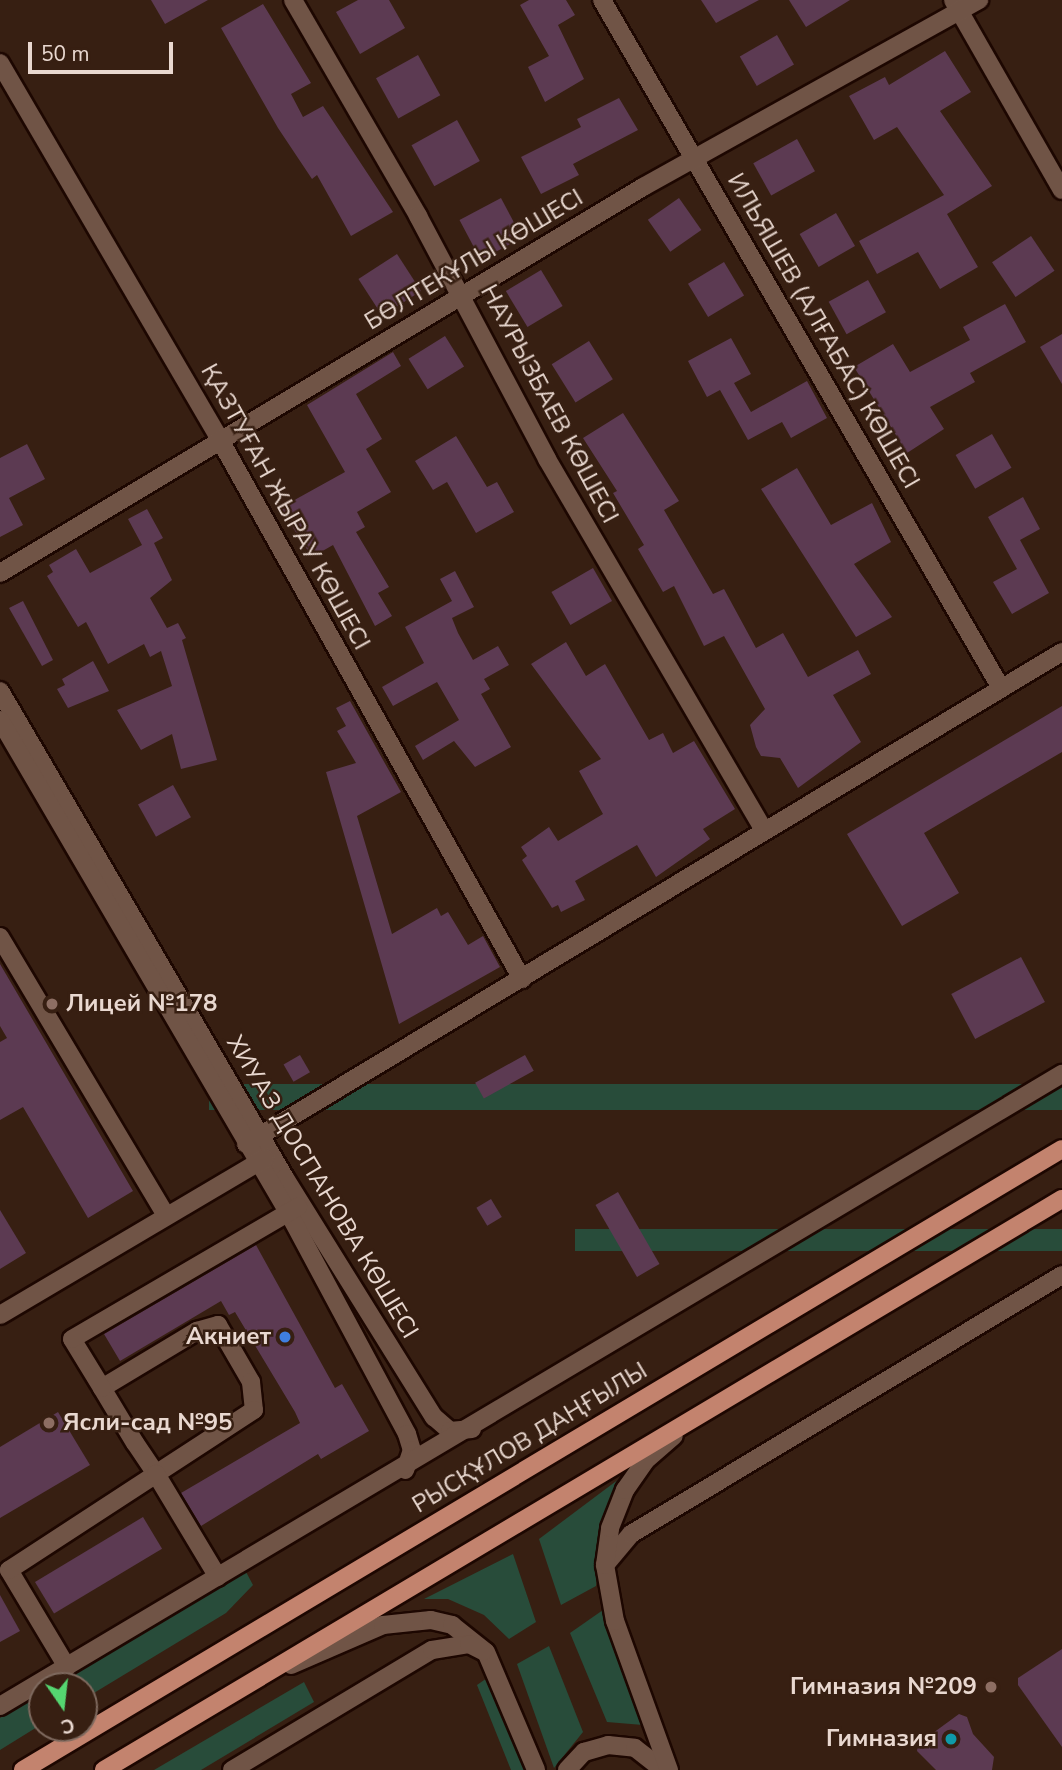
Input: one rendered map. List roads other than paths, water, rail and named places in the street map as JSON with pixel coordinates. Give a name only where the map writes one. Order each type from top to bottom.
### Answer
[{"type":"main road","name":"РЫСҚҰЛОВ ДАҢҒЫЛЫ","points":[[23,1770],[1062,1149]]},
{"type":"main road","points":[[104,1770],[265,1677],[1062,1199]]},
{"type":"street","name":"НАУРЫЗБАЕВ КӨШЕСІ","points":[[293,0],[463,297],[547,459],[764,830]]},
{"type":"street","name":"ИЛЬЯШЕВ (АЛҒАБАС) КӨШЕСІ","points":[[602,0],[1001,688]]},
{"type":"street","name":"БӨЛТЕКҰЛЫ КӨШЕСІ","points":[[0,573],[692,159],[957,6],[979,0]]},
{"type":"street","points":[[957,6],[1062,190]]},
{"type":"street","name":"ҚАЗТУҒАН ЖЫРАУ КӨШЕСІ","points":[[0,63],[220,440],[522,979]]},
{"type":"street","points":[[253,1140],[1062,652]]},
{"type":"street","name":"ХИУАЗ ДОСПАНОВА КӨШЕСІ","points":[[0,691],[253,1140],[295,1209],[434,1417],[450,1431],[472,1429]]},
{"type":"street","name":"ХИУАЗ ДОСПАНОВА КӨШЕСІ","points":[[0,720],[253,1140]]},
{"type":"street","points":[[0,937],[166,1215]]},
{"type":"street","points":[[0,1706],[405,1470],[1062,1074]]},
{"type":"street","points":[[0,1315],[264,1159]]},
{"type":"street","points":[[218,1577],[72,1339],[295,1209]]},
{"type":"street","name":"ХИУАЗ ДОСПАНОВА КӨШЕСІ","points":[[295,1209],[407,1434],[412,1450],[405,1470]]},
{"type":"street","points":[[606,1566],[631,1534],[1062,1275]]},
{"type":"street","points":[[66,1667],[4,1573],[254,1410],[251,1382],[229,1339],[218,1325],[197,1331],[102,1388]]},
{"type":"street","points":[[669,1770],[614,1621],[606,1566],[610,1528],[625,1490],[645,1461],[696,1417]]},
{"type":"street","points":[[265,1677],[383,1625],[408,1621],[452,1625],[486,1652],[536,1770]]},
{"type":"street","points":[[232,1770],[432,1650],[469,1644],[486,1652]]},
{"type":"street","points":[[567,1770],[584,1752],[608,1745],[635,1748],[663,1770]]},
{"type":"place","name":"Лицей №178","points":[[52,1004]]},
{"type":"place","name":"Акниет","points":[[285,1337]]},
{"type":"place","name":"Ясли-сад №95","points":[[49,1423]]},
{"type":"place","name":"Гимназия №209","points":[[991,1687]]},
{"type":"place","name":"Гимназия","points":[[951,1739]]}]
